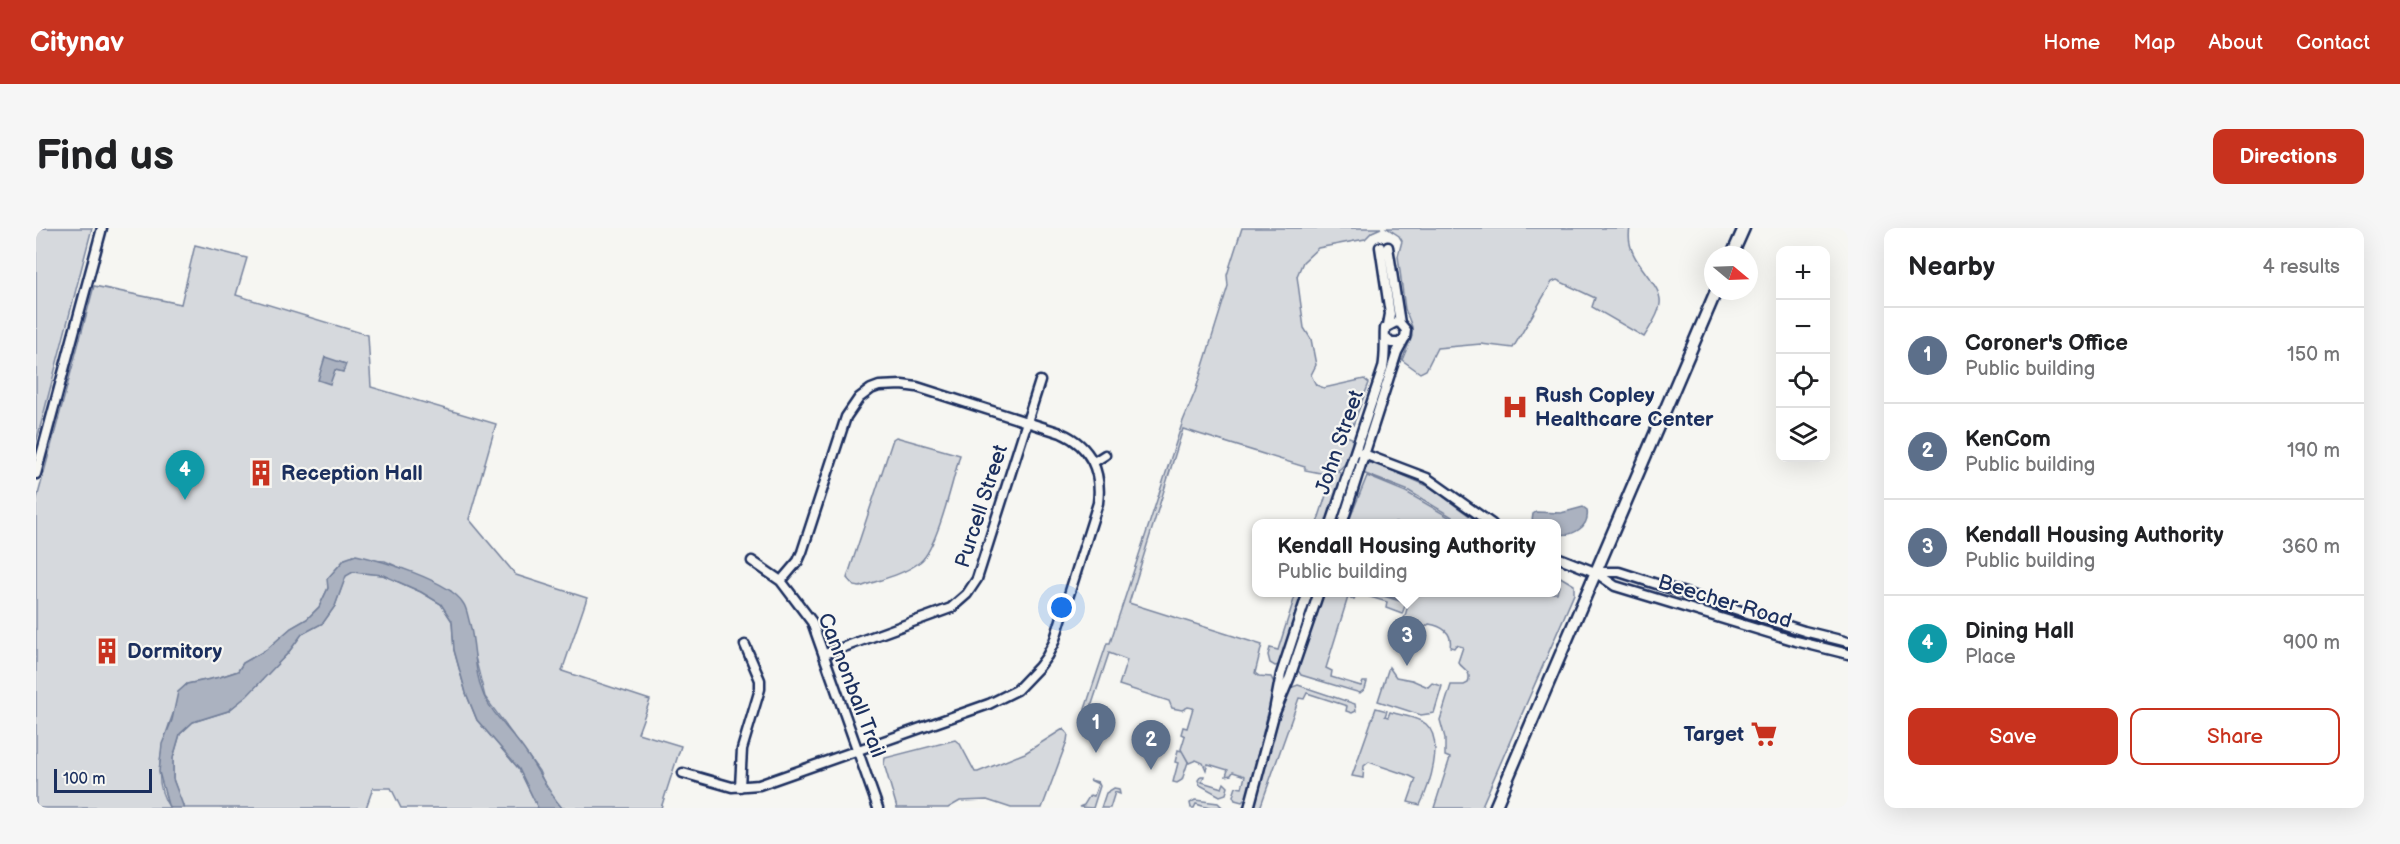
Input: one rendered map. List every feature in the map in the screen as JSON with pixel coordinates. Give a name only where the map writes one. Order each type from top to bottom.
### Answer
[{"type":"main road","points":[[1736,246],[1744,228]]},
{"type":"main road","points":[[1495,808],[1712,300]]},
{"type":"street","points":[[36,474],[102,228]]},
{"type":"street","points":[[1384,247],[1400,323],[1406,330],[1405,338],[1399,344],[1393,344],[1385,337],[1390,314],[1384,247]]},
{"type":"street","points":[[1388,325],[1400,323]]},
{"type":"street","name":"John Street","points":[[1344,519],[1366,454],[1386,373],[1385,337]]},
{"type":"street","name":"John Street","points":[[1333,519],[1355,451],[1386,373],[1405,338]]},
{"type":"street","name":"Purcell Street","points":[[825,654],[941,613],[960,602],[967,594],[977,579],[1040,381]]},
{"type":"street","points":[[683,773],[723,785],[740,787],[759,785],[989,704],[1017,690],[1039,667],[1054,642],[1096,507],[1099,482],[1094,462],[1086,451],[1069,437],[1027,422],[917,387],[879,386],[865,393],[846,417],[802,552],[782,581]]},
{"type":"street","points":[[1355,451],[1427,478],[1485,519]]},
{"type":"street","points":[[1094,462],[1105,455]]},
{"type":"street","name":"Beecher Road","points":[[1561,559],[1595,572],[1615,586],[1796,641],[1848,654]]},
{"type":"street","name":"Cannonball Trail","points":[[752,561],[782,581],[812,622],[878,808]]},
{"type":"street","name":"Beecher Road","points":[[1595,572],[1620,572],[1815,634],[1848,642]]},
{"type":"street","points":[[1274,715],[1281,674],[1306,597]]},
{"type":"street","points":[[1249,808],[1274,715],[1290,677],[1317,597]]},
{"type":"street","points":[[740,787],[742,749],[760,689],[760,680],[745,645]]},
{"type":"shaded area","points":[[36,228],[92,228],[36,443]]},
{"type":"shaded area","points":[[1242,228],[1381,228],[1372,232],[1365,239],[1318,248],[1303,262],[1297,276],[1304,328],[1311,339],[1316,365],[1311,375],[1316,385],[1324,388],[1364,379],[1369,383],[1353,425],[1344,427],[1341,431],[1343,435],[1352,438],[1352,448],[1347,461],[1337,471],[1343,475],[1329,519],[1318,519],[1331,480],[1325,478],[1326,474],[1305,470],[1305,467],[1183,429],[1129,603],[1262,645],[1255,673],[1259,676],[1271,677],[1275,685],[1247,797],[1242,802],[1235,800],[1233,796],[1236,787],[1242,788],[1245,776],[1233,772],[1226,776],[1228,770],[1208,764],[1206,770],[1203,763],[1196,760],[1189,763],[1181,749],[1185,736],[1181,734],[1183,727],[1187,728],[1193,708],[1188,707],[1182,710],[1172,708],[1169,701],[1119,685],[1127,660],[1109,653],[1087,719],[1085,709],[1107,643],[1110,643],[1183,421],[1195,392],[1228,286],[1227,275]]},
{"type":"shaded area","points":[[1387,228],[1630,228],[1629,240],[1632,251],[1656,287],[1659,308],[1644,337],[1592,307],[1595,298],[1557,280],[1552,282],[1513,348],[1481,344],[1437,348],[1426,370],[1420,373],[1402,360],[1412,336],[1412,327],[1405,309],[1398,256],[1402,241],[1399,236]]},
{"type":"shaded area","points":[[195,245],[247,258],[236,295],[368,335],[371,387],[496,424],[469,519],[516,575],[587,598],[562,671],[650,700],[638,733],[681,746],[661,808],[562,808],[547,790],[539,771],[485,697],[474,653],[451,591],[385,561],[345,559],[329,577],[328,588],[319,607],[307,619],[291,628],[266,650],[243,663],[238,671],[187,684],[184,687],[167,731],[160,764],[163,795],[170,808],[36,808],[36,502],[94,286],[181,304]]},
{"type":"shaded area","points":[[325,357],[346,364],[343,372],[335,370],[330,384],[318,380]]},
{"type":"shaded area","points":[[896,437],[960,455],[949,496],[932,543],[920,562],[891,577],[860,587],[854,586],[847,578],[893,439]]},
{"type":"shaded area","points":[[1373,462],[1430,487],[1474,519],[1455,519],[1409,491],[1363,473],[1367,464]]},
{"type":"shaded area","points":[[1367,476],[1406,492],[1452,519],[1350,519]]},
{"type":"shaded area","points":[[1583,507],[1587,510],[1586,521],[1579,530],[1563,535],[1561,535],[1561,519],[1532,519],[1536,512],[1561,513]]},
{"type":"shaded area","points":[[356,555],[430,579],[456,595],[463,603],[470,624],[478,678],[484,696],[562,808],[538,808],[519,769],[477,720],[466,693],[454,650],[452,621],[441,604],[383,575],[353,572],[346,576],[335,606],[323,623],[302,634],[288,653],[247,696],[228,711],[193,722],[180,734],[173,758],[173,779],[184,808],[170,808],[159,772],[162,744],[172,720],[178,692],[187,684],[238,671],[243,663],[266,650],[291,628],[307,619],[319,607],[328,588],[327,579],[345,559]]},
{"type":"shaded area","points":[[353,572],[383,575],[441,604],[452,621],[454,650],[466,693],[477,720],[519,769],[538,808],[401,808],[391,788],[373,788],[366,808],[184,808],[182,806],[173,779],[173,758],[180,734],[193,722],[228,711],[247,695],[288,653],[302,634],[323,623],[335,606],[346,575]]},
{"type":"shaded area","points":[[1561,577],[1574,585],[1574,594],[1481,808],[1434,808],[1450,758],[1445,756],[1445,738],[1440,720],[1451,685],[1464,685],[1469,679],[1468,673],[1458,662],[1463,647],[1456,645],[1454,648],[1450,647],[1450,637],[1438,626],[1429,624],[1419,632],[1407,629],[1399,636],[1409,602],[1392,597],[1561,597]]},
{"type":"shaded area","points":[[1295,597],[1304,597],[1280,665],[1275,666],[1270,663],[1268,655],[1270,648],[1278,650]]},
{"type":"shaded area","points":[[1320,597],[1348,597],[1326,668],[1332,671],[1331,677],[1361,686],[1363,682],[1367,682],[1365,689],[1360,693],[1301,675],[1297,669]]},
{"type":"shaded area","points":[[1370,597],[1387,597],[1406,603],[1402,614],[1386,608],[1387,602]]},
{"type":"shaded area","points":[[1389,667],[1396,677],[1412,680],[1428,687],[1432,683],[1442,686],[1434,713],[1421,715],[1378,701]]},
{"type":"shaded area","points":[[1298,685],[1355,704],[1356,711],[1352,713],[1346,711],[1347,706],[1307,693],[1304,699],[1299,698],[1260,808],[1254,808],[1279,714],[1290,688]]},
{"type":"shaded area","points":[[1376,708],[1387,711],[1385,716],[1388,717],[1390,712],[1409,716],[1426,724],[1432,732],[1434,764],[1420,805],[1408,802],[1416,779],[1410,776],[1369,762],[1364,766],[1363,778],[1352,776]]},
{"type":"shaded area","points":[[1063,729],[1068,734],[1067,741],[1042,808],[1011,808],[987,800],[960,801],[948,808],[897,808],[884,764],[885,758],[955,740],[960,744],[975,772],[978,772],[1025,753]]},
{"type":"shaded area","points":[[1178,750],[1182,751],[1188,762],[1182,780],[1177,783],[1173,782],[1178,763],[1175,762]]},
{"type":"shaded area","points":[[1204,776],[1202,782],[1222,788],[1224,783],[1228,787],[1226,794],[1220,796],[1200,785],[1198,780]]},
{"type":"shaded area","points":[[1090,780],[1098,782],[1100,786],[1093,808],[1079,807],[1084,805],[1090,795],[1094,796],[1098,784]]},
{"type":"shaded area","points":[[1114,788],[1119,789],[1120,794],[1115,792],[1110,808],[1101,808],[1106,793]]},
{"type":"shaded area","points":[[1195,800],[1218,803],[1222,807],[1209,808],[1196,804],[1194,808],[1191,808],[1190,803]]},
{"type":"place","name":"Rush Copley Healthcare Center","points":[[1515,407]]},
{"type":"place","name":"Reception Hall","points":[[261,473]]},
{"type":"place","name":"Dining Hall","points":[[185,500]]},
{"type":"place","name":"Dormitory","points":[[107,651]]},
{"type":"place","name":"Kendall Housing Authority","points":[[1407,666]]},
{"type":"place","name":"Target","points":[[1764,734]]},
{"type":"place","name":"Coroner's Office","points":[[1096,753]]},
{"type":"place","name":"KenCom","points":[[1151,770]]}]
